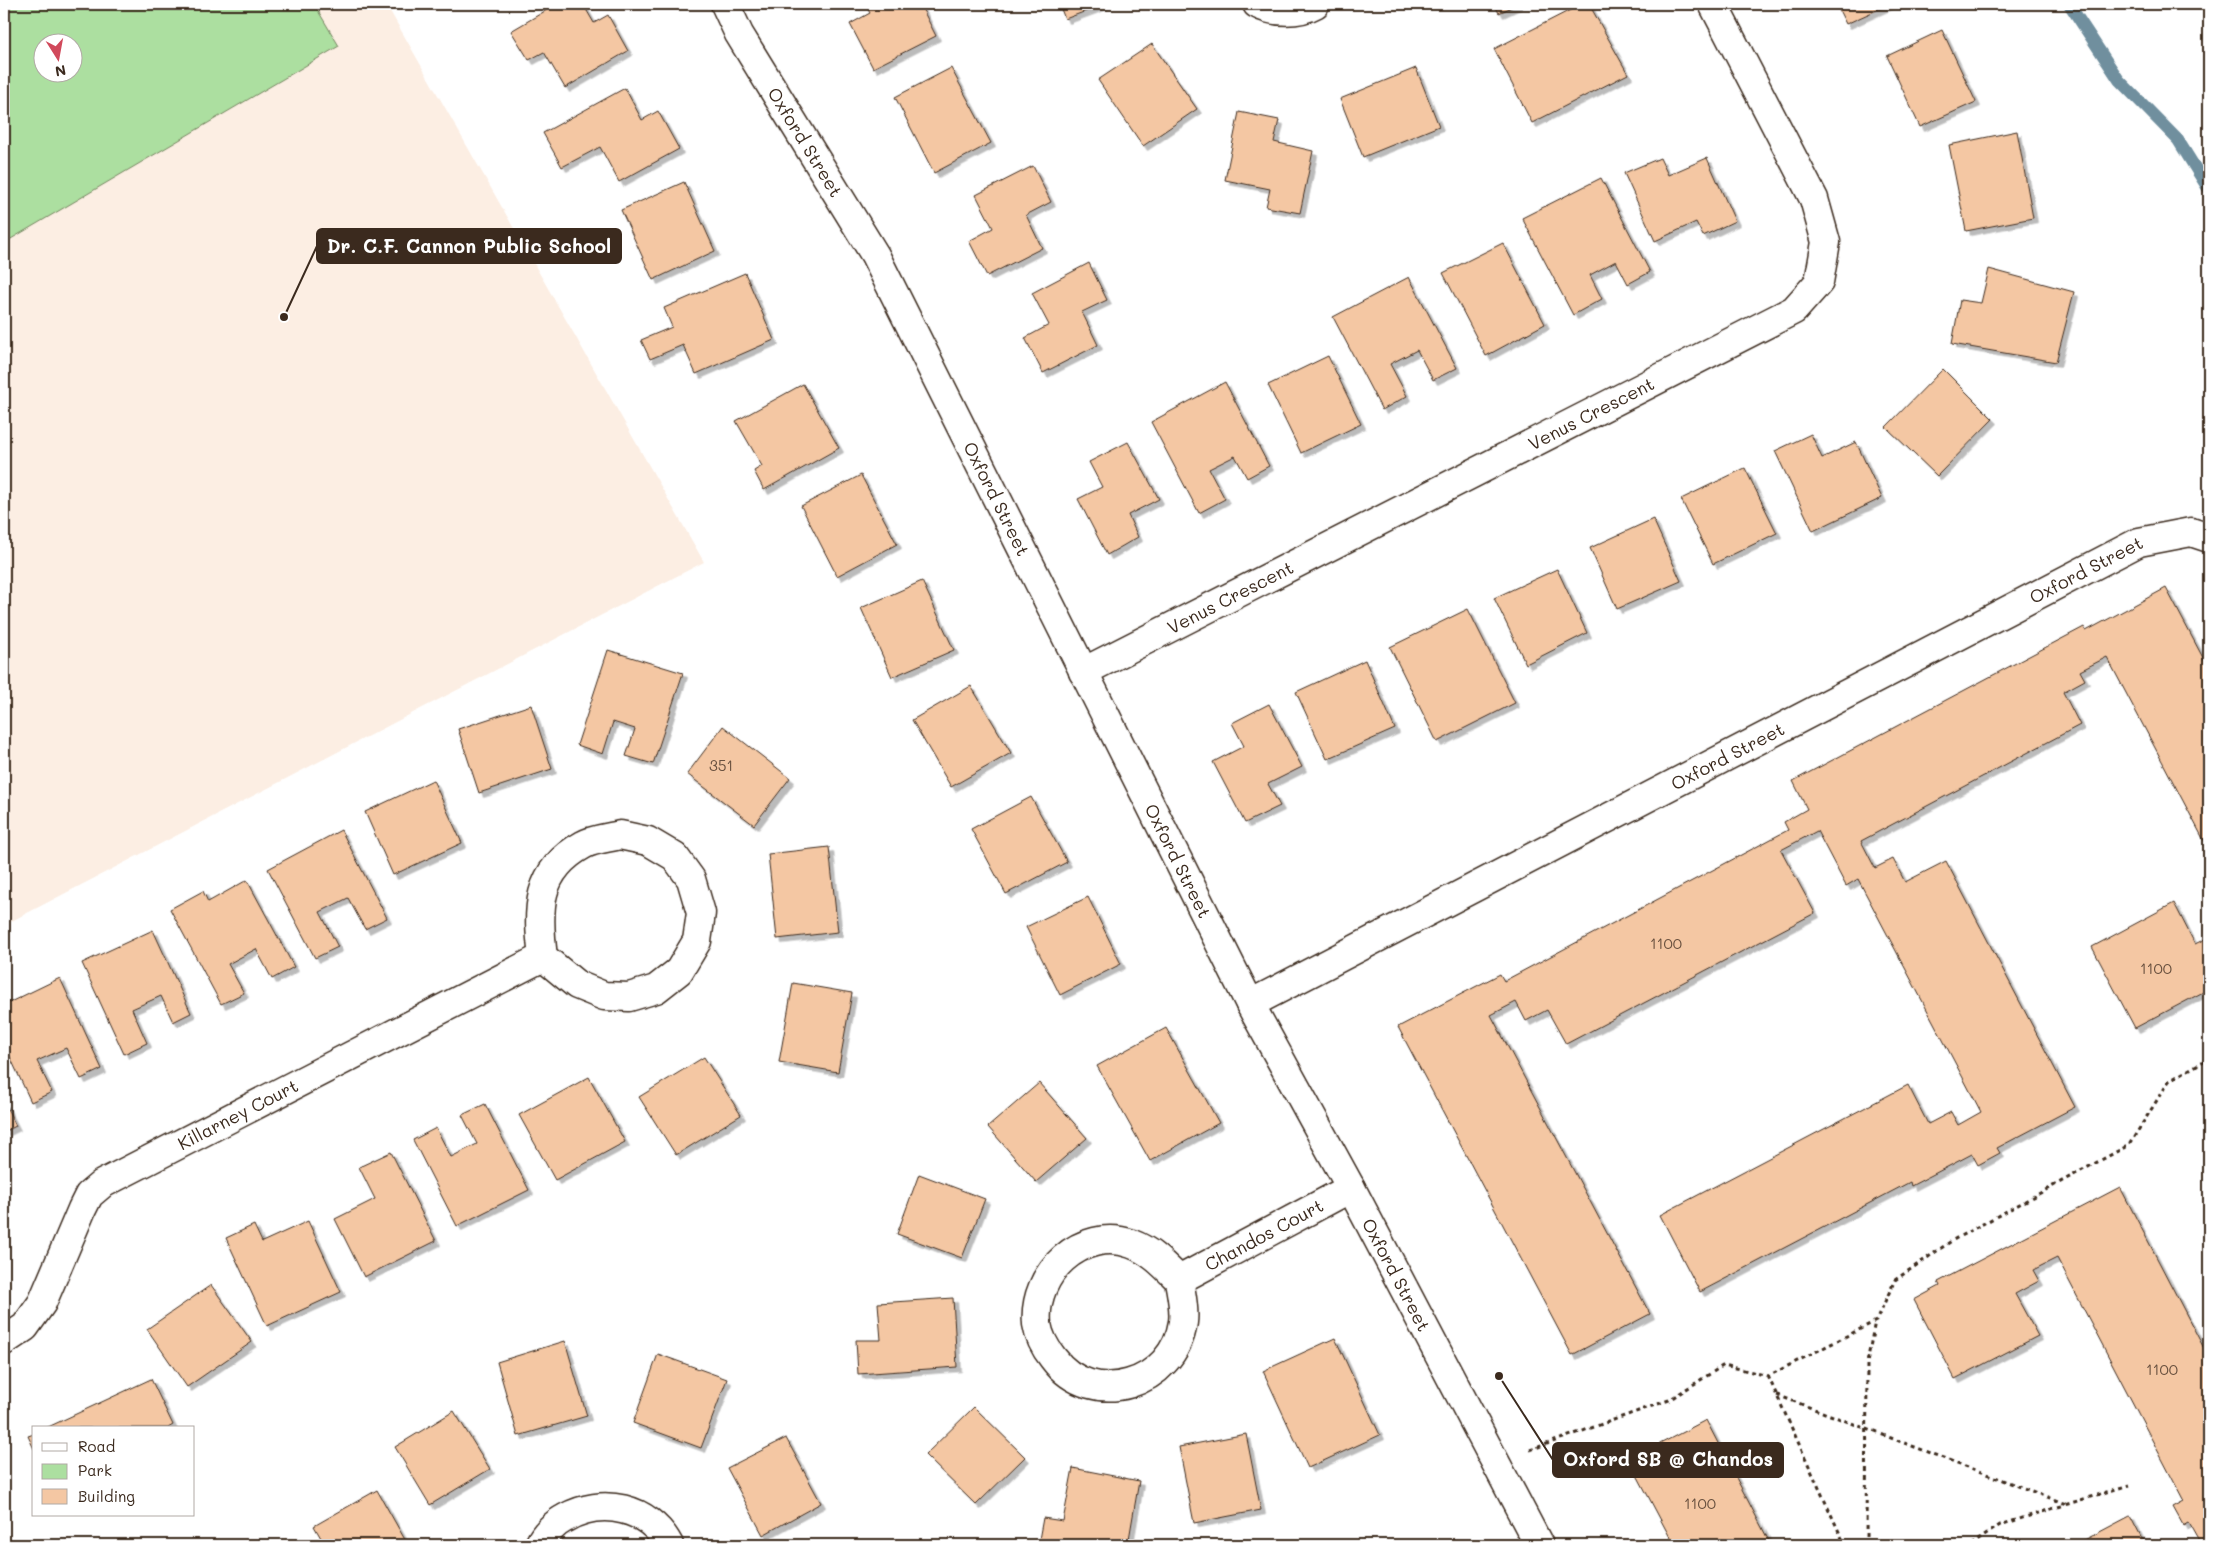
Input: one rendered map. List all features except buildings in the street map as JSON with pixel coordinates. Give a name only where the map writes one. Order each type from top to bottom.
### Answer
[{"type":"street","name":"Oxford Street","points":[[725,4],[740,34],[875,255],[1250,1004],[1351,1188],[1539,1545]]},
{"type":"street","points":[[1257,4],[1262,7],[1286,11],[1316,4]]},
{"type":"street","name":"Venus Crescent","points":[[1084,672],[1794,310],[1819,282],[1826,242],[1814,199],[1713,4]]},
{"type":"street","name":"Oxford Street","points":[[1250,1004],[2139,542],[2191,532],[2209,538]]},
{"type":"street","points":[[620,835],[648,841],[675,857],[692,879],[701,914],[697,941],[678,971],[656,988],[629,997],[604,996],[577,985],[543,957],[539,910],[546,882],[561,861],[584,844],[620,835]]},
{"type":"street","name":"Killarney Court","points":[[4,1341],[24,1328],[42,1303],[89,1195],[102,1184],[543,957]]},
{"type":"street","name":"Chandos Court","points":[[1179,1280],[1351,1188]]},
{"type":"street","points":[[1106,1240],[1131,1244],[1154,1255],[1179,1280],[1184,1321],[1177,1345],[1163,1364],[1145,1379],[1123,1386],[1099,1387],[1077,1380],[1058,1366],[1044,1347],[1037,1325],[1037,1301],[1045,1280],[1060,1260],[1081,1246],[1106,1240]]},
{"type":"street","points":[[539,1545],[557,1522],[578,1510],[601,1506],[624,1508],[646,1519],[664,1536],[669,1545]]},
{"type":"path","points":[[1866,1545],[1866,1363],[1876,1321],[1895,1280],[1953,1240],[2129,1146],[2169,1081],[2209,1058]]},
{"type":"path","points":[[1495,1463],[1669,1400],[1724,1365],[1768,1376],[1876,1321]]},
{"type":"path","points":[[1768,1376],[1844,1545]]},
{"type":"path","points":[[1777,1395],[2066,1504]]},
{"type":"path","points":[[1971,1545],[2000,1525],[2129,1485]]},
{"type":"shaded area","points":[[4,4],[386,4],[704,562],[4,925]]},
{"type":"green space","points":[[4,4],[314,4],[339,46],[4,243]]},
{"type":"waterway","points":[[2069,4],[2119,80],[2178,140],[2209,190]]},
{"type":"place","name":"Dr. C.F. Cannon Public School","points":[[284,317]]},
{"type":"place","name":"Oxford SB @ Chandos","points":[[1499,1376]]}]
